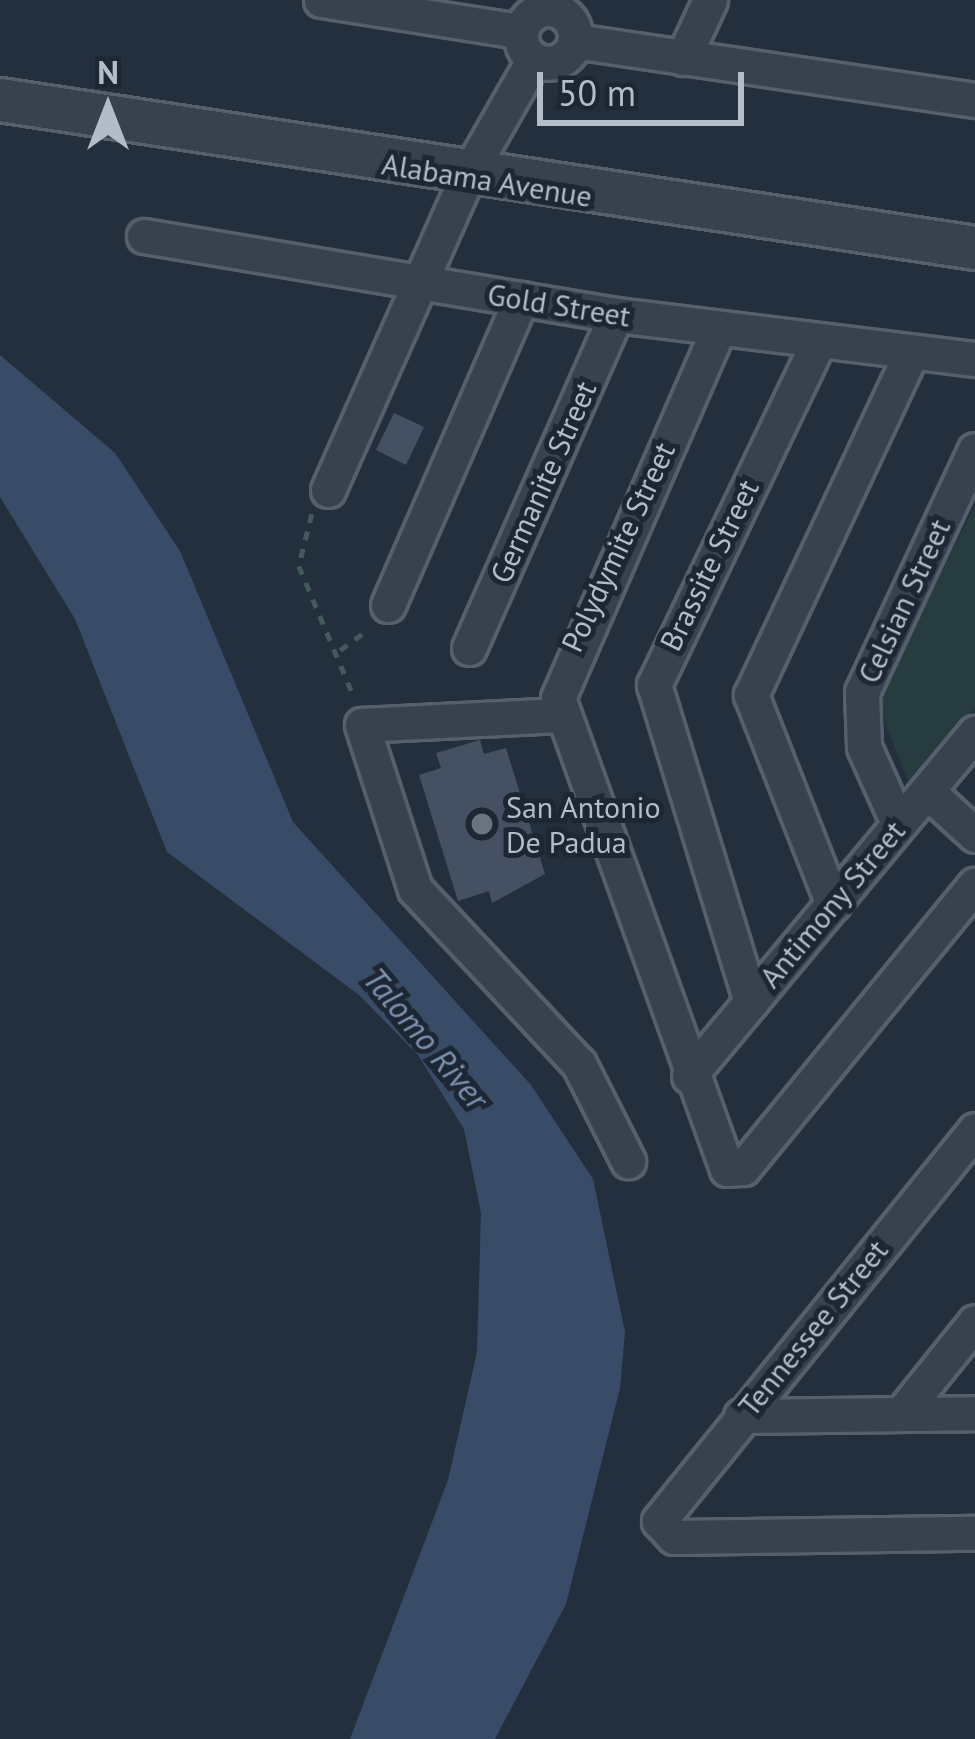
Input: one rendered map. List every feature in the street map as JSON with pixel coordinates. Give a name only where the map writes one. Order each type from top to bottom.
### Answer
[{"type":"street","points":[[321,0],[451,10],[560,61],[575,40]]},
{"type":"street","points":[[683,58],[710,0]]},
{"type":"street","points":[[328,490],[527,45],[532,14],[561,5],[575,40]]},
{"type":"street","points":[[575,40],[975,100]]},
{"type":"street","name":"Alabama Avenue","points":[[0,100],[466,178],[975,248]]},
{"type":"street","name":"Gold Street","points":[[145,236],[616,315],[975,359]]},
{"type":"street","points":[[388,605],[521,299]]},
{"type":"street","name":"Germanite Street","points":[[469,648],[616,315]]},
{"type":"street","name":"Polydymite Street","points":[[718,330],[566,658],[560,715],[689,1076],[732,1171],[975,885]]},
{"type":"street","name":"Brassite Street","points":[[751,1002],[654,685],[818,342]]},
{"type":"street","points":[[833,904],[751,695],[911,354]]},
{"type":"street","name":"Celsian Street","points":[[898,823],[864,747],[862,692],[975,450]]},
{"type":"street","points":[[560,715],[362,725],[415,889],[579,1064],[628,1161]]},
{"type":"street","name":"Antimony Street","points":[[689,1076],[975,733]]},
{"type":"street","points":[[927,790],[975,835]]},
{"type":"street","name":"Tennessee Street","points":[[975,1130],[661,1514],[661,1529],[975,1532]]},
{"type":"street","points":[[902,1414],[975,1322]]},
{"type":"street","points":[[742,1416],[975,1414]]},
{"type":"path","points":[[328,490],[296,550],[340,650],[362,725]]},
{"type":"path","points":[[340,650],[388,605]]},
{"type":"green space","points":[[975,505],[975,708],[910,786],[881,714],[884,688]]},
{"type":"water","name":"Talomo River","points":[[0,355],[115,453],[180,551],[293,822],[531,1085],[593,1179],[625,1332],[620,1388],[566,1604],[495,1739],[350,1739],[448,1480],[477,1352],[481,1213],[464,1129],[418,1055],[359,995],[167,852],[75,619],[0,497]]},
{"type":"building","points":[[394,413],[424,427],[406,465],[376,450]]},
{"type":"building","name":"San Antonio De Padua","points":[[480,740],[484,754],[506,748],[545,874],[492,903],[489,891],[458,901],[419,775],[441,768],[436,753]]},
{"type":"place","name":"San Antonio De Padua","points":[[482,824]]}]
